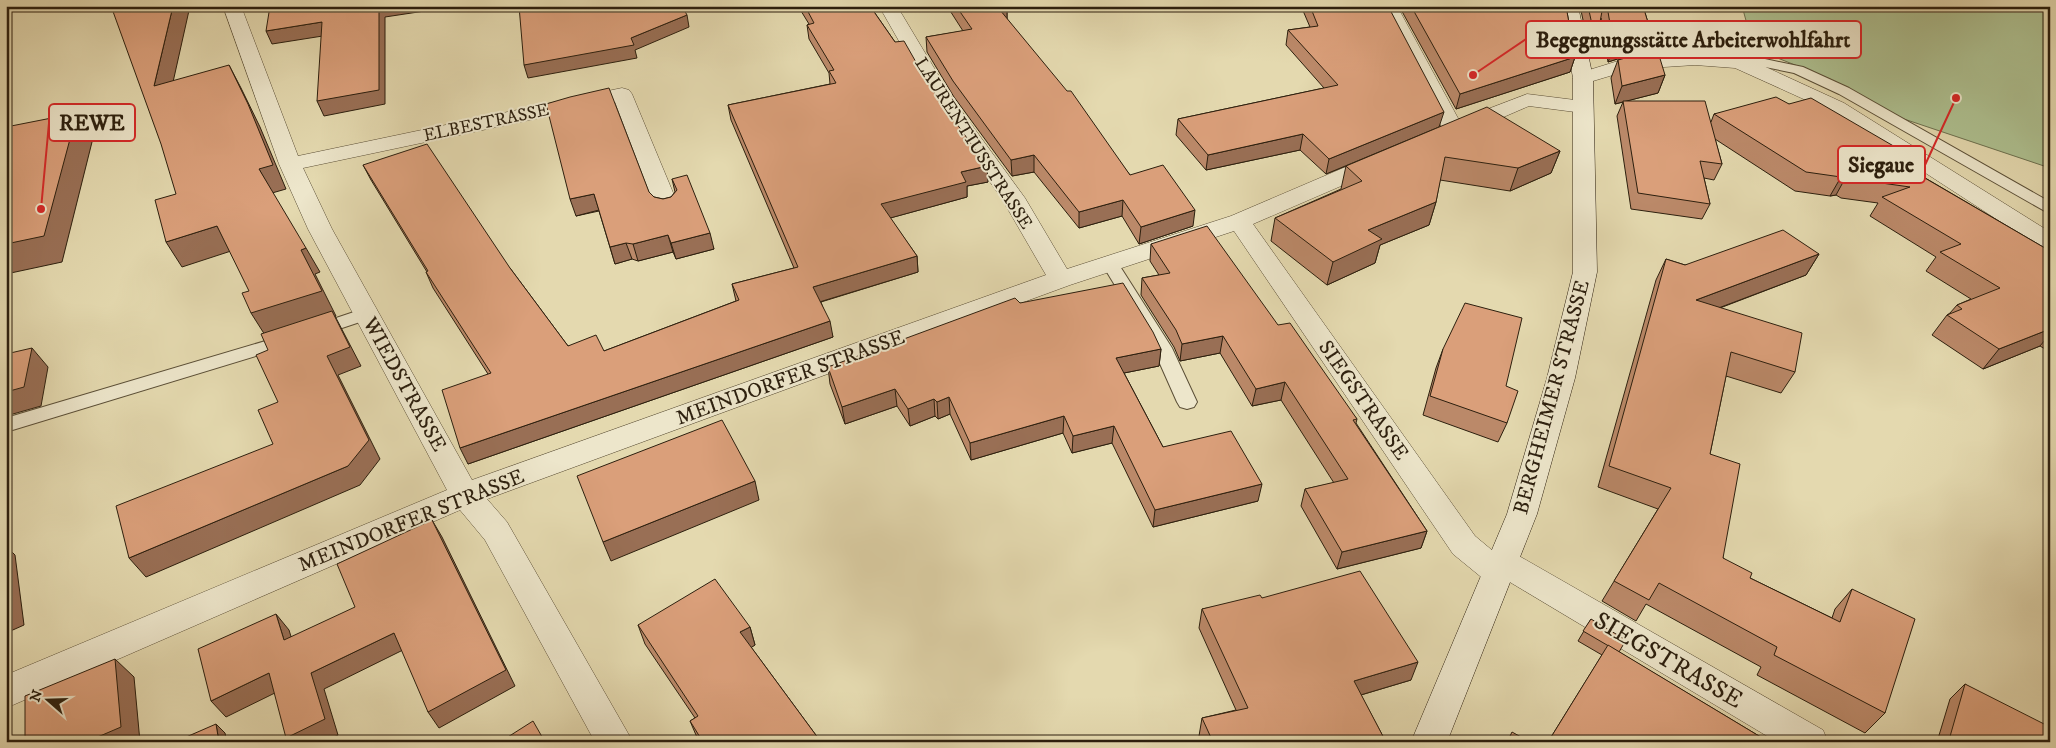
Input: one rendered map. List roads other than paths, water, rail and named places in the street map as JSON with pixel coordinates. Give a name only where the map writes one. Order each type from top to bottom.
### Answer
[{"type":"street","name":"WIEDSTRASSE","points":[[232,6],[290,164],[320,229],[465,495],[496,531],[615,742]]},
{"type":"street","name":"LAURENTIUSSTRASSE","points":[[888,6],[942,99],[1013,198],[1061,279]]},
{"type":"street","points":[[1388,6],[1454,130]]},
{"type":"street","name":"BERGHEIMER STRASSE","points":[[1430,742],[1499,566],[1522,514],[1561,378],[1585,272],[1583,78],[1569,6]]},
{"type":"street","points":[[1583,78],[1631,63],[1695,59],[1739,62],[1837,107],[2050,243]]},
{"type":"street","name":"ELBESTRASSE","points":[[290,164],[622,94],[666,207]]},
{"type":"street","points":[[1427,141],[1527,100],[1583,107]]},
{"type":"street","name":"MEINDORFER STRASSE","points":[[6,692],[465,495],[1061,279],[1239,220],[1400,153]]},
{"type":"street","name":"SIEGSTRASSE","points":[[1239,220],[1464,545],[1810,742]]},
{"type":"lane","points":[[1739,62],[1765,63],[1798,70],[1844,91],[2050,209]]},
{"type":"lane","points":[[1110,264],[1153,327],[1178,376],[1187,402]]},
{"type":"lane","points":[[6,425],[220,362],[366,314]]},
{"type":"place","name":"Begegnungsstätte Arbeiterwohlfahrt","points":[[1473,75]]},
{"type":"place","name":"Siegaue","points":[[1956,98]]},
{"type":"place","name":"REWE","points":[[41,209]]}]
